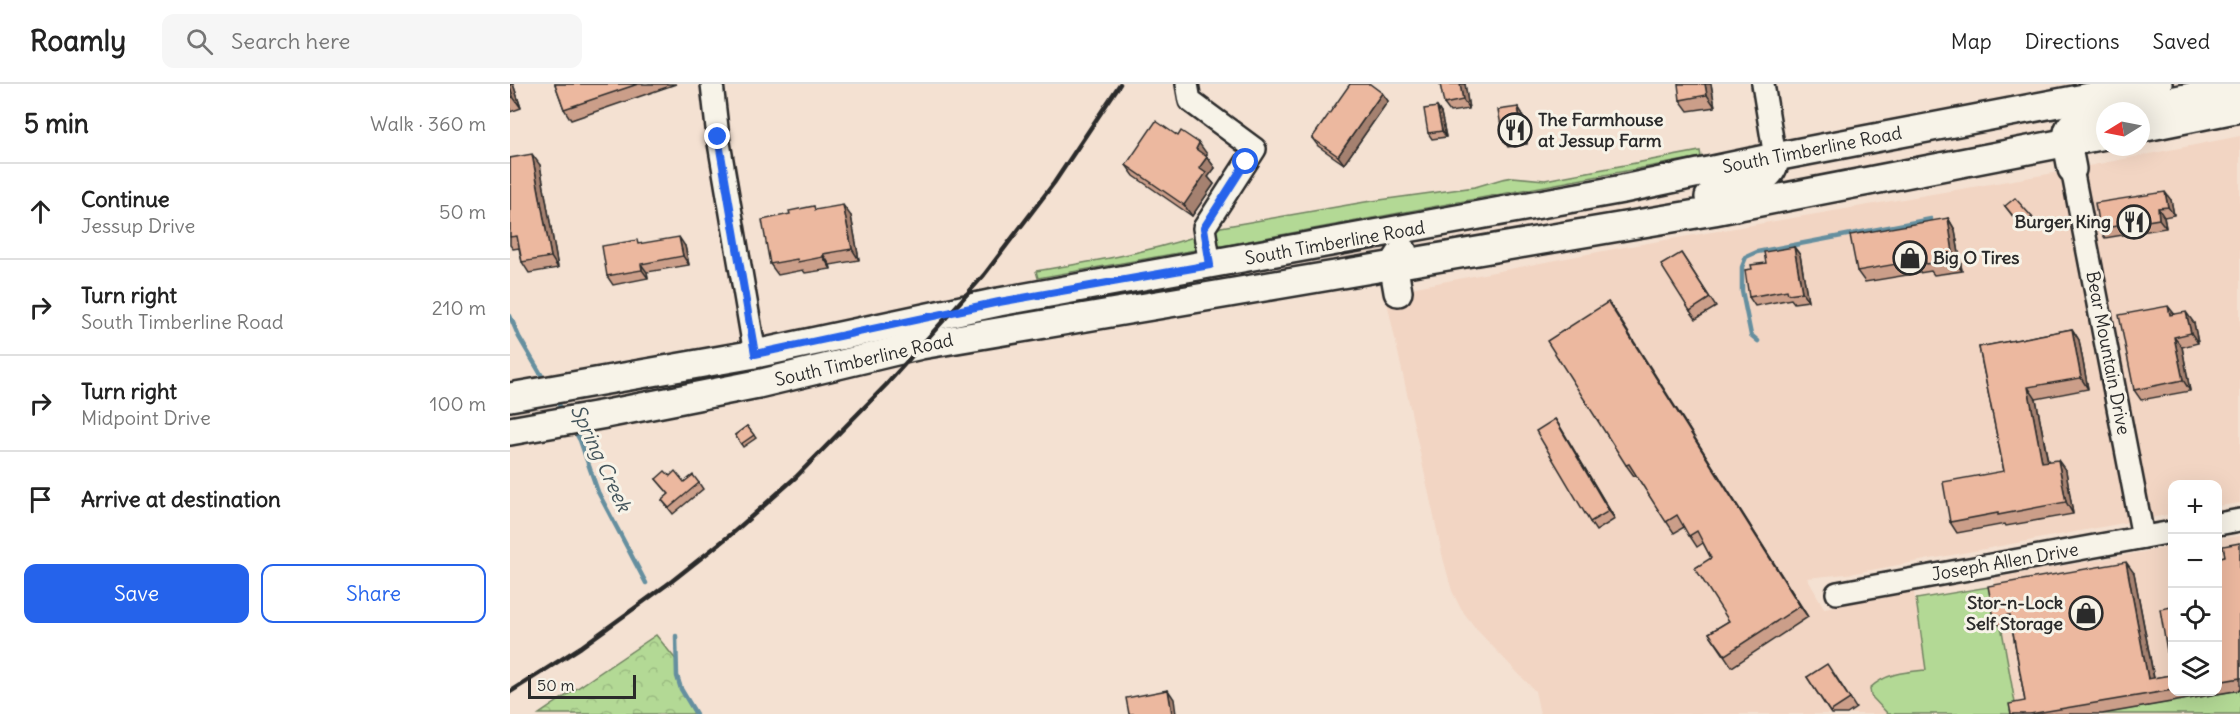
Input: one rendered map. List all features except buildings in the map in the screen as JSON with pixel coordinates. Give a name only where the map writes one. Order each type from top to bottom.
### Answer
[{"type":"main road","name":"South Timberline Road","points":[[580,375],[638,374],[755,354],[999,302],[1623,189],[1775,157],[2158,84]]},
{"type":"main road","points":[[2150,105],[2240,87]]},
{"type":"main road","points":[[2150,126],[2240,108]]},
{"type":"main road","points":[[2069,156],[2068,129],[2073,123],[2096,116]]},
{"type":"main road","name":"South Timberline Road","points":[[518,433],[758,384],[932,343],[1230,292],[1396,279],[1590,232],[2069,156],[2096,140]]},
{"type":"main road","points":[[1590,232],[1762,180],[1772,169],[1775,157]]},
{"type":"main road","points":[[1396,279],[1398,257],[1410,249],[1460,236],[1536,221],[1599,201],[1623,189]]},
{"type":"main road","points":[[510,379],[580,375]]},
{"type":"main road","points":[[510,397],[580,375]]},
{"type":"street","points":[[712,84],[718,137],[755,354]]},
{"type":"street","points":[[1187,84],[1190,101],[1255,149],[1204,228],[1210,265]]},
{"type":"street","points":[[1763,84],[1775,157]]},
{"type":"street","name":"Bear Mountain Drive","points":[[2069,156],[2143,537]]},
{"type":"street","points":[[2222,523],[2240,520]]},
{"type":"street","name":"Joseph Allen Drive","points":[[1837,593],[2168,533]]},
{"type":"shaded area","points":[[2240,136],[2240,503],[2222,505],[2222,480],[2168,480],[2168,515],[1855,573],[1807,578],[1824,608],[1914,592],[1926,670],[1899,672],[1871,696],[1888,714],[1540,714],[1535,691],[1477,630],[1461,609],[1452,591],[1385,293],[1619,248],[2043,175],[2139,156],[2150,156],[2150,154]]},
{"type":"shaded area","name":"Stor-n-Lock Self Storage","points":[[2240,536],[2240,690],[2222,693],[2222,588],[2222,538]]},
{"type":"shaded area","name":"Stor-n-Lock Self Storage","points":[[2168,548],[2168,696],[2207,696],[2151,706],[2017,714],[1993,578]]},
{"type":"green space","points":[[1700,151],[1701,157],[1216,247],[1210,232],[1221,227],[1365,202],[1475,187],[1513,177],[1545,180]]},
{"type":"green space","points":[[1197,236],[1197,249],[1195,250],[1038,278],[1036,271],[1137,252]]},
{"type":"green space","points":[[1994,586],[2017,714],[1888,714],[1871,696],[1870,688],[1889,676],[1926,670],[1916,599]]},
{"type":"green space","points":[[656,635],[677,661],[680,683],[696,714],[539,714]]},
{"type":"green space","points":[[2240,690],[2240,714],[2099,714],[2205,696],[2222,696],[2222,693]]},
{"type":"waterway","points":[[1758,341],[1751,335],[1742,291],[1742,267],[1746,257],[1757,252],[1931,219]]},
{"type":"waterway","name":"Spring Creek","points":[[510,316],[519,337],[546,383]]},
{"type":"waterway","name":"Spring Creek","points":[[555,398],[564,413]]},
{"type":"waterway","name":"Spring Creek","points":[[573,428],[580,440],[598,492],[646,583]]},
{"type":"waterway","name":"Spring Creek","points":[[676,636],[677,676],[681,689],[696,714]]},
{"type":"railway","points":[[510,692],[581,647],[672,581],[734,532],[796,477],[886,385],[984,275],[1054,183],[1120,84]]},
{"type":"place","name":"The Farmhouse at Jessup Farm","points":[[1515,130]]},
{"type":"place","name":"Burger King","points":[[2134,222]]},
{"type":"place","name":"Big O Tires","points":[[1910,258]]},
{"type":"place","name":"Stor-n-Lock Self Storage","points":[[2086,613]]},
{"type":"route","points":[[718,137],[755,354],[999,302],[1210,265],[1204,228],[1246,162]]}]
